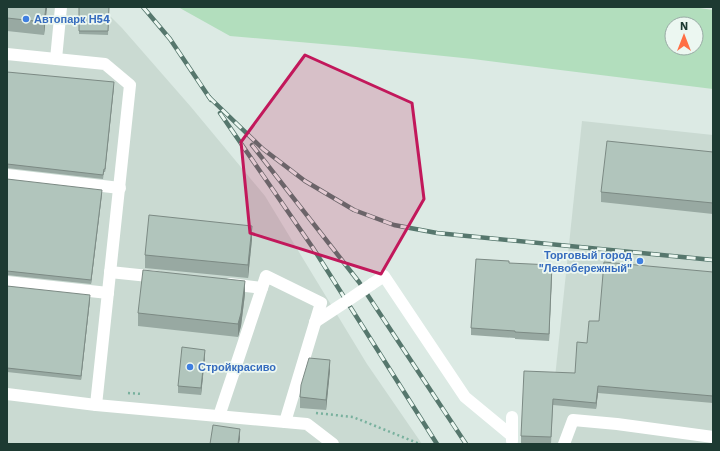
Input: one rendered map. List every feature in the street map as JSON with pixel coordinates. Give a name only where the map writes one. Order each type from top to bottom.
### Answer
[{"type":"lane","points":[[56,59],[61,7]]},
{"type":"lane","points":[[7,54],[105,64],[130,85],[96,405]]},
{"type":"lane","points":[[7,175],[120,188]]},
{"type":"lane","points":[[110,272],[171,278]]},
{"type":"lane","points":[[219,416],[266,276],[321,304],[286,422]]},
{"type":"lane","points":[[315,322],[384,276],[465,397],[512,440]]},
{"type":"lane","points":[[7,282],[108,294]]},
{"type":"lane","points":[[217,283],[262,288]]},
{"type":"lane","points":[[7,394],[96,405],[307,424],[333,444]]},
{"type":"lane","points":[[512,417],[512,440]]},
{"type":"lane","points":[[564,444],[573,420],[617,424],[713,437]]},
{"type":"highlighted area","points":[[305,55],[412,103],[424,199],[381,274],[250,233],[241,142]]},
{"type":"shaded area","points":[[7,7],[101,7],[122,28],[191,107],[265,196],[367,364],[422,444],[7,444]]},
{"type":"shaded area","name":"Торговый город \"Левобережный\"","points":[[582,121],[713,135],[713,444],[550,444],[554,387]]},
{"type":"green space","points":[[178,7],[693,7],[713,10],[713,89],[473,59],[230,36]]},
{"type":"building","points":[[7,7],[46,7],[44,22],[7,18]]},
{"type":"building","points":[[79,7],[109,7],[108,31],[79,31]]},
{"type":"building","points":[[7,72],[114,82],[105,169],[103,175],[7,164]]},
{"type":"building","points":[[607,141],[713,152],[713,203],[601,192]]},
{"type":"building","points":[[7,179],[102,190],[91,280],[7,271]]},
{"type":"building","points":[[149,215],[252,226],[248,265],[145,255]]},
{"type":"building","points":[[476,259],[509,261],[509,263],[552,265],[549,334],[471,328]]},
{"type":"building","points":[[604,262],[713,272],[713,396],[598,386],[596,403],[553,399],[551,437],[521,436],[524,371],[575,373],[577,342],[587,343],[589,321],[599,321]]},
{"type":"building","points":[[143,270],[245,281],[238,324],[138,313]]},
{"type":"building","points":[[7,286],[90,295],[81,376],[7,368]]},
{"type":"building","points":[[182,347],[205,350],[201,388],[178,386]]},
{"type":"building","points":[[309,358],[330,360],[326,400],[300,397],[301,385]]},
{"type":"building","points":[[213,425],[240,429],[238,444],[210,444]]},
{"type":"railway","points":[[143,7],[170,39],[211,100]]},
{"type":"railway","points":[[209,97],[263,149],[305,181],[354,210],[394,225],[437,233],[713,260]]},
{"type":"railway","points":[[220,113],[313,248],[437,444]]},
{"type":"railway","points":[[252,145],[359,282],[466,444]]},
{"type":"place","name":"Автопарк Н54","points":[[26,19]]},
{"type":"place","name":"Торговый город \"Левобережный\"","points":[[640,261]]},
{"type":"place","name":"Стройкрасиво","points":[[190,367]]}]
